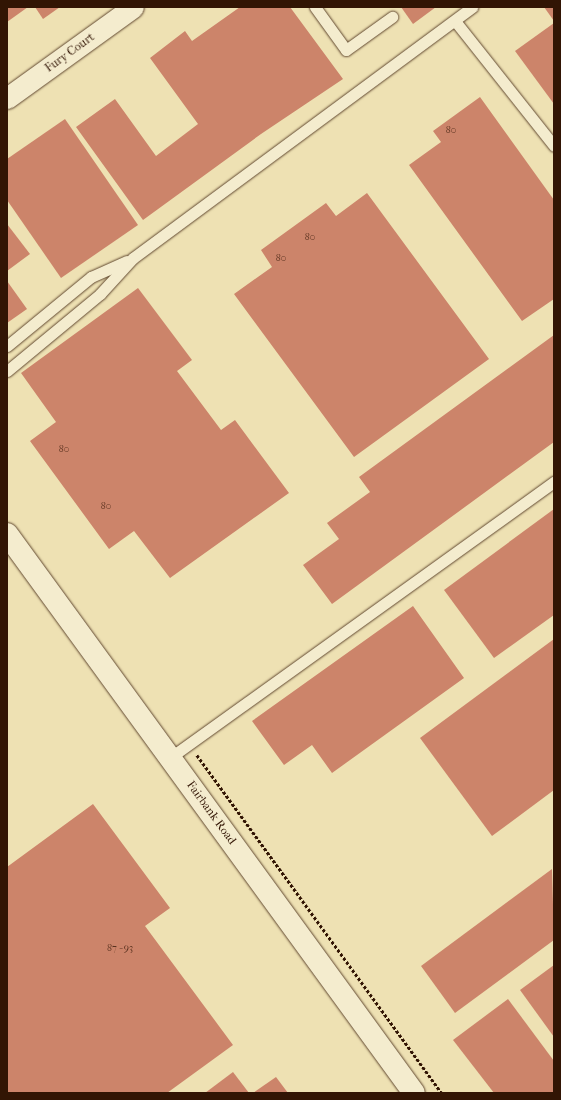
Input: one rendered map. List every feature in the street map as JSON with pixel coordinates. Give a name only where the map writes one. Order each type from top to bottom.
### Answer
[{"type":"main road","name":"Fairbank Road","points":[[7,534],[171,757],[414,1093]]},
{"type":"street","name":"Fury Court","points":[[7,98],[133,7]]},
{"type":"lane","points":[[315,7],[346,50],[392,17]]},
{"type":"lane","points":[[7,371],[100,294],[133,258],[472,7]]},
{"type":"lane","points":[[455,21],[554,146]]},
{"type":"lane","points":[[7,346],[91,277],[133,258]]},
{"type":"lane","points":[[171,757],[554,482]]},
{"type":"path","points":[[189,744],[442,1093]]},
{"type":"building","points":[[7,7],[28,7],[7,22]]},
{"type":"building","points":[[35,7],[60,7],[43,19]]},
{"type":"building","points":[[240,7],[290,7],[343,79],[261,134],[143,220],[76,127],[115,99],[156,156],[198,124],[150,58],[185,31],[192,41]]},
{"type":"building","points":[[401,7],[436,7],[413,24]]},
{"type":"building","points":[[544,7],[554,7],[554,21]]},
{"type":"building","points":[[554,23],[554,104],[515,51]]},
{"type":"building","points":[[480,97],[554,200],[554,299],[522,321],[409,165],[441,142],[433,131]]},
{"type":"building","points":[[65,119],[138,225],[61,278],[7,200],[7,159]]},
{"type":"building","points":[[367,193],[489,359],[354,457],[234,294],[272,267],[261,250],[326,203],[336,216]]},
{"type":"building","points":[[7,224],[30,254],[7,271]]},
{"type":"building","points":[[7,281],[27,309],[7,323]]},
{"type":"building","points":[[138,288],[192,360],[177,371],[221,430],[235,420],[289,493],[170,578],[134,531],[109,549],[30,441],[56,422],[21,373]]},
{"type":"building","points":[[554,335],[554,442],[332,604],[303,565],[339,539],[327,523],[370,492],[359,477]]},
{"type":"building","points":[[554,509],[554,615],[494,658],[444,590]]},
{"type":"building","points":[[413,606],[464,678],[332,773],[312,745],[284,765],[252,721]]},
{"type":"building","points":[[554,639],[554,790],[492,836],[420,738]]},
{"type":"building","points":[[93,804],[170,908],[145,926],[233,1045],[167,1093],[7,1093],[7,867]]},
{"type":"building","points":[[552,869],[554,940],[455,1013],[421,966]]},
{"type":"building","points":[[554,965],[554,1037],[520,990]]},
{"type":"building","points":[[508,999],[554,1061],[554,1093],[494,1093],[453,1040]]},
{"type":"building","points":[[233,1072],[249,1093],[205,1093]]},
{"type":"building","points":[[276,1077],[288,1093],[253,1093]]}]
